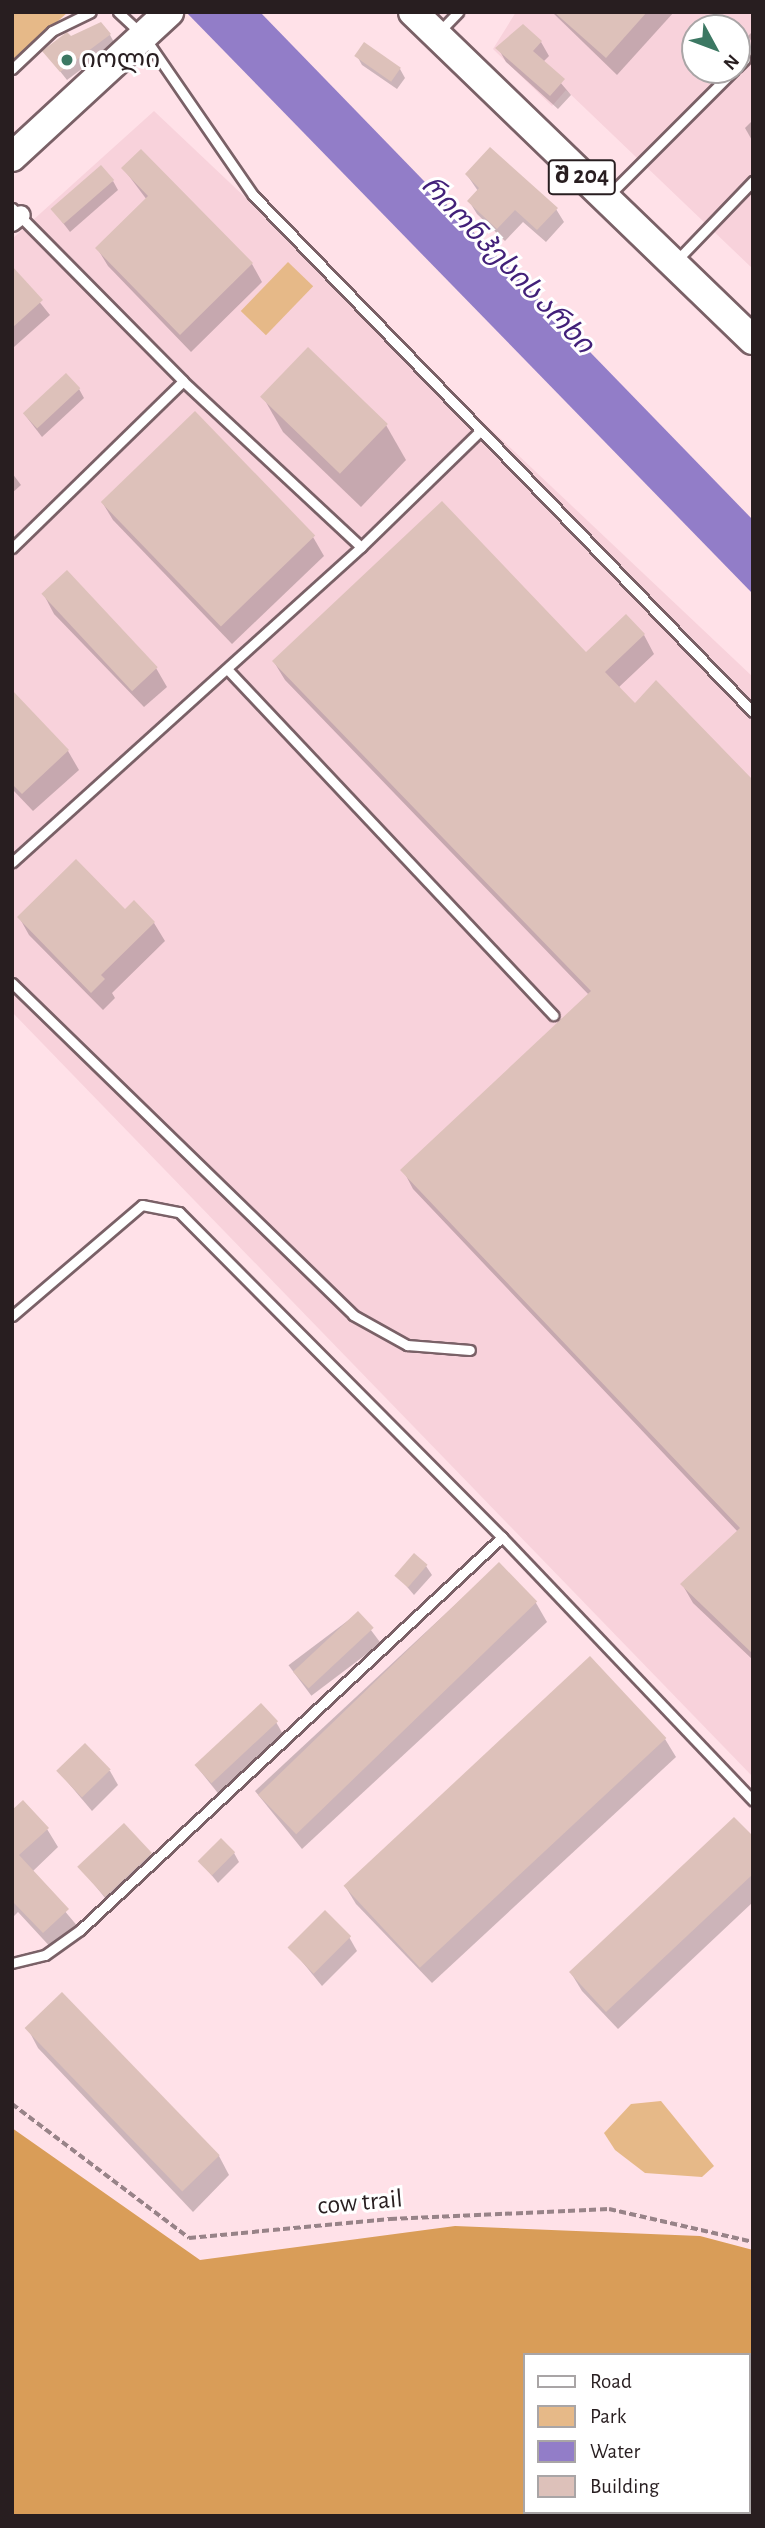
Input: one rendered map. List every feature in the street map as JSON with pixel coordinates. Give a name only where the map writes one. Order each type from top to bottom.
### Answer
[{"type":"main road","name":"შ 204","points":[[412,12],[753,340]]},
{"type":"main road","points":[[13,155],[158,22]]},
{"type":"lane","points":[[12,69],[52,31],[91,12]]},
{"type":"lane","points":[[118,12],[158,22],[253,195],[753,712]]},
{"type":"lane","points":[[436,34],[458,12]]},
{"type":"lane","points":[[605,199],[719,84]]},
{"type":"lane","points":[[673,264],[753,181]]},
{"type":"lane","points":[[15,215],[183,381],[361,547]]},
{"type":"lane","points":[[12,548],[183,381]]},
{"type":"lane","points":[[12,862],[229,670],[480,431]]},
{"type":"lane","points":[[229,670],[553,1015]]},
{"type":"lane","points":[[12,983],[353,1315],[407,1345],[470,1350]]},
{"type":"lane","points":[[12,1316],[142,1205],[179,1212],[502,1537],[753,1801]]},
{"type":"lane","points":[[12,1963],[45,1955],[80,1930],[502,1537]]},
{"type":"path","name":"cow trail","points":[[12,2104],[189,2238],[390,2219],[609,2209],[753,2242]]},
{"type":"shaded area","points":[[516,12],[753,12],[753,269],[566,90],[552,106],[493,49]]},
{"type":"shaded area","points":[[154,111],[753,677],[753,1777],[12,1012],[12,239]]},
{"type":"shaded area","points":[[12,2128],[200,2260],[455,2226],[700,2236],[753,2250],[753,2516],[12,2516]]},
{"type":"green space","points":[[12,12],[68,12],[12,63]]},
{"type":"green space","points":[[288,262],[313,286],[266,335],[241,311]]},
{"type":"green space","points":[[661,2101],[714,2166],[702,2177],[645,2173],[615,2150],[604,2133],[631,2104]]},
{"type":"water","points":[[186,12],[260,12],[753,520],[753,594]]},
{"type":"building","points":[[554,12],[647,12],[606,58]]},
{"type":"building","points":[[101,22],[111,34],[60,72],[42,51],[67,32],[71,36]]},
{"type":"building","points":[[523,24],[542,41],[533,51],[565,79],[550,96],[495,48]]},
{"type":"building","points":[[364,42],[401,68],[391,82],[354,56]]},
{"type":"building","points":[[490,147],[558,208],[537,230],[515,210],[497,229],[467,201],[479,188],[465,174]]},
{"type":"building","points":[[141,149],[253,263],[180,335],[95,248],[148,196],[121,168]]},
{"type":"building","points":[[101,165],[114,180],[64,224],[50,209]]},
{"type":"building","points":[[12,266],[43,300],[12,328]]},
{"type":"building","points":[[308,347],[388,424],[340,474],[260,397]]},
{"type":"building","points":[[66,373],[80,388],[37,429],[23,413]]},
{"type":"building","points":[[195,411],[315,535],[221,626],[101,502]]},
{"type":"building","points":[[442,501],[586,652],[626,614],[645,634],[605,672],[635,703],[656,680],[753,780],[753,1654],[680,1584],[740,1528],[400,1170],[591,991],[272,661]]},
{"type":"building","points":[[67,570],[158,667],[132,691],[41,594]]},
{"type":"building","points":[[12,690],[69,750],[22,794],[12,784]]},
{"type":"building","points":[[76,859],[125,909],[134,900],[155,922],[101,975],[105,979],[91,993],[17,917]]},
{"type":"building","points":[[414,1553],[428,1565],[408,1587],[394,1576]]},
{"type":"building","points":[[499,1562],[537,1602],[296,1834],[258,1795]]},
{"type":"building","points":[[358,1611],[374,1628],[309,1689],[293,1672]]},
{"type":"building","points":[[590,1656],[666,1738],[420,1968],[344,1886]]},
{"type":"building","points":[[261,1703],[278,1721],[211,1783],[194,1765]]},
{"type":"building","points":[[85,1743],[111,1770],[82,1797],[56,1771]]},
{"type":"building","points":[[23,1800],[49,1828],[19,1855],[69,1909],[43,1933],[12,1901],[12,1810]]},
{"type":"building","points":[[734,1817],[753,1836],[753,1874],[606,2012],[569,1972]]},
{"type":"building","points":[[124,1823],[152,1853],[105,1897],[77,1867]]},
{"type":"building","points":[[221,1838],[235,1852],[212,1875],[198,1861]]},
{"type":"building","points":[[325,1910],[351,1936],[314,1974],[288,1947]]},
{"type":"building","points":[[62,1992],[220,2155],[182,2191],[25,2028]]},
{"type":"place","name":"იოლი","points":[[67,60]]},
{"type":"water label","name":"რიონჰესის არხი","points":[[507,265]]}]
